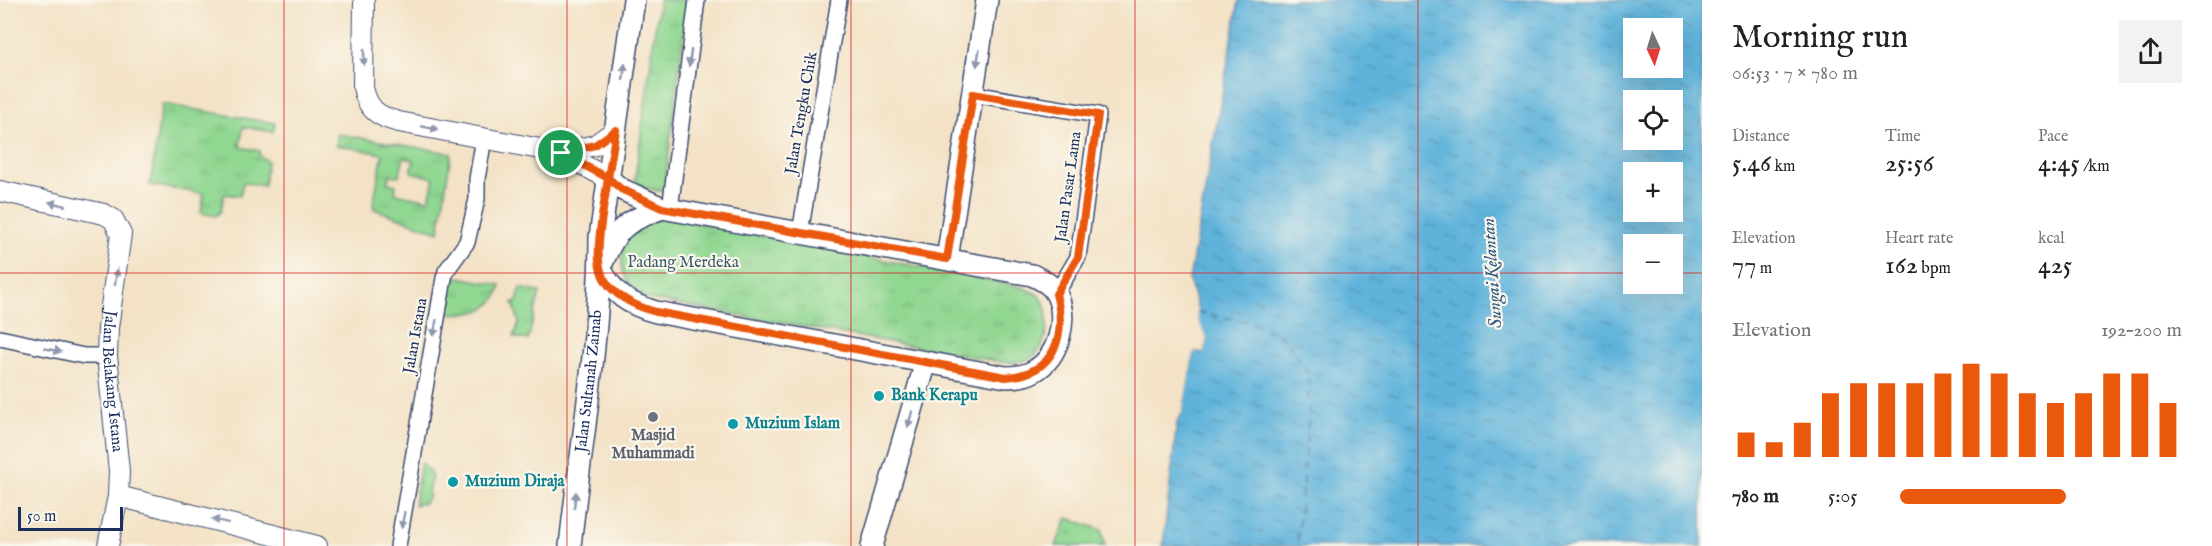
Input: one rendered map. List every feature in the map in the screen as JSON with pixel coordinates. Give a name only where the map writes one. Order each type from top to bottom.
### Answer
[{"type":"main road","points":[[947,259],[987,0]]},
{"type":"main road","name":"Jalan Sultanah Zainab","points":[[570,546],[593,347],[600,268],[600,237],[616,130],[631,3]]},
{"type":"main road","points":[[608,178],[621,189],[666,208],[1032,275],[1047,282],[1056,294],[1061,312],[1058,339],[1052,353],[1034,372],[1006,377],[641,308],[619,295],[608,284],[600,268],[615,236],[623,226],[633,219],[666,208]]},
{"type":"main road","points":[[872,546],[926,362]]},
{"type":"street","points":[[364,0],[363,87],[366,101],[374,112],[399,122],[561,153],[608,178]]},
{"type":"street","points":[[666,208],[697,0]]},
{"type":"street","name":"Jalan Tengku Chik","points":[[800,233],[839,0]]},
{"type":"street","name":"Jalan Pasar Lama","points":[[973,94],[1098,115],[1078,257],[1056,294]]},
{"type":"street","points":[[561,153],[595,145],[616,130]]},
{"type":"street","name":"Jalan Istana","points":[[398,546],[445,274],[465,246],[470,231],[477,199],[477,179],[484,138]]},
{"type":"street","name":"Jalan Belakang Istana","points":[[0,190],[104,214],[114,219],[119,225],[121,234],[108,328],[107,356],[119,471],[118,496],[108,546]]},
{"type":"street","points":[[0,338],[84,356],[107,356]]},
{"type":"street","points":[[118,496],[317,546]]},
{"type":"green space","points":[[659,0],[688,0],[664,192],[644,188],[635,179]]},
{"type":"green space","points":[[162,104],[275,123],[273,132],[243,127],[240,147],[260,151],[259,155],[267,161],[264,186],[243,182],[240,196],[224,194],[221,211],[216,216],[201,213],[204,194],[150,185]]},
{"type":"green space","points":[[338,134],[451,153],[439,232],[374,209],[383,154],[336,145]],"holes":[[[404,157],[414,160],[411,172],[434,178],[429,200],[395,193],[396,185],[387,183],[390,175],[399,176]]]},
{"type":"green space","name":"Padang Merdeka","points":[[660,219],[677,219],[1024,288],[1037,294],[1044,305],[1047,321],[1044,339],[1041,347],[1030,359],[1007,363],[648,299],[633,288],[625,278],[622,263],[623,248],[628,234],[633,229]]},
{"type":"green space","points":[[453,276],[501,285],[498,294],[487,307],[473,312],[447,313]]},
{"type":"green space","points":[[520,288],[540,292],[528,340],[514,337],[519,322],[513,302],[517,302]]},
{"type":"green space","points":[[421,463],[432,477],[427,495],[430,495],[424,503],[414,505]]},
{"type":"green space","points":[[1067,518],[1102,530],[1105,546],[1056,546]]},
{"type":"water","name":"Sungai Kelantan","points":[[1239,0],[1702,0],[1702,546],[1163,546],[1177,422],[1182,414],[1194,350],[1204,352],[1207,338],[1196,318],[1198,310],[1189,280]]},
{"type":"pier","points":[[1195,309],[1198,310],[1197,318],[1207,338],[1204,352],[1194,351],[1182,414],[1179,413],[1191,349],[1194,347],[1202,349],[1204,338],[1194,319]]},
{"type":"ferry route","points":[[1197,313],[1250,322],[1285,338],[1308,374],[1309,413],[1297,546]]},
{"type":"place","name":"Bank Kerapu","points":[[879,396]]},
{"type":"place","name":"Masjid Muhammadi","points":[[653,417]]},
{"type":"place","name":"Muzium Islam","points":[[733,424]]},
{"type":"place","name":"Muzium Diraja","points":[[453,482]]},
{"type":"route","points":[[561,153],[595,145],[616,130],[608,178],[627,193],[662,208],[947,259],[973,94],[1098,115],[1078,257],[1056,294],[1061,312],[1058,339],[1052,353],[1034,372],[1006,377],[656,312],[630,303],[608,284],[600,268],[600,237],[608,178],[561,153]]}]
